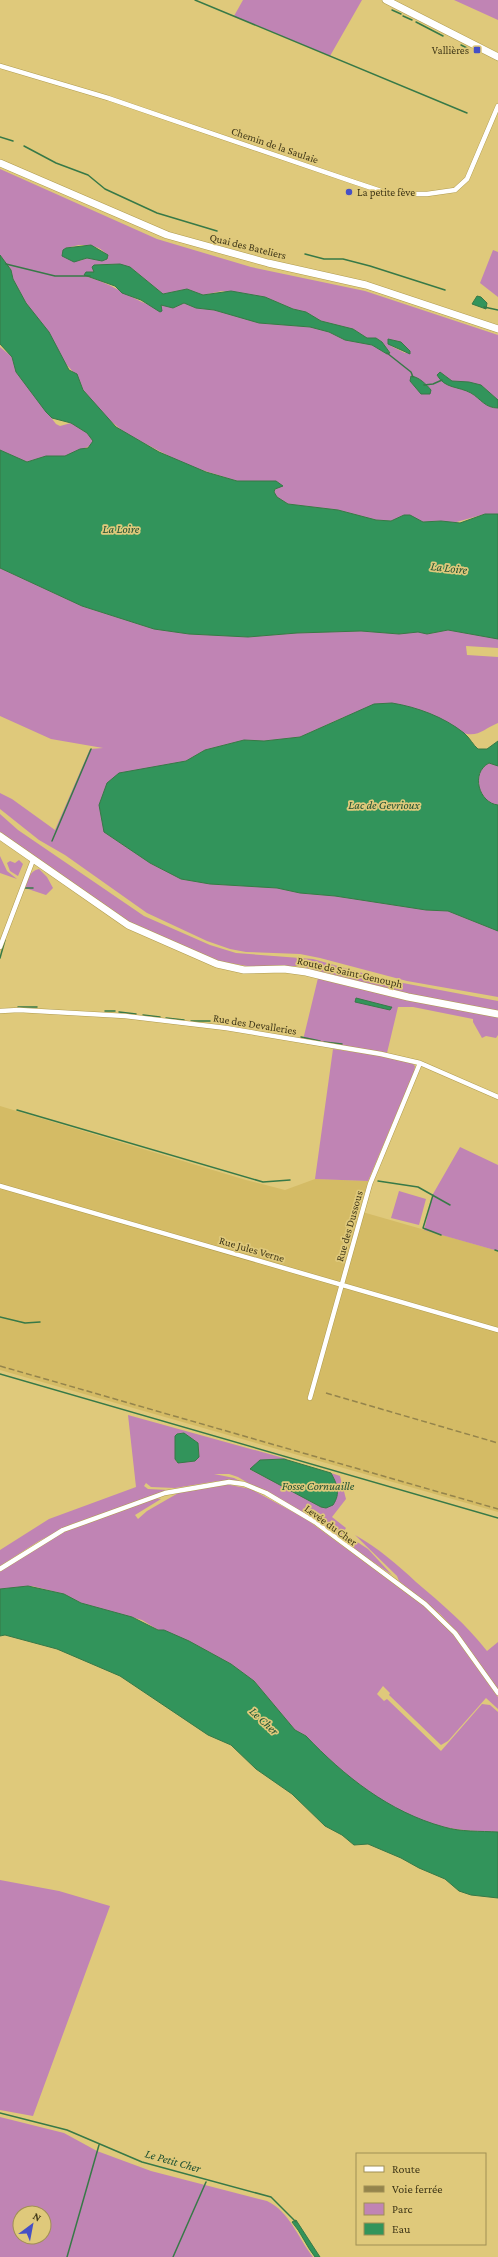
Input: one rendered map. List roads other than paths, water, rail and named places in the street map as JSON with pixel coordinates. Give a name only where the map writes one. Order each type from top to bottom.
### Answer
[{"type":"street","points":[[386,0],[498,57]]},
{"type":"street","name":"Chemin de la Saulaie","points":[[0,66],[108,98],[354,182],[395,194],[446,192],[460,188],[467,179],[498,106]]},
{"type":"street","name":"Quai des Bateliers","points":[[0,163],[167,235],[268,263],[366,285],[498,329]]},
{"type":"street","name":"Route de Saint-Genouph","points":[[0,836],[128,926],[217,964],[244,970],[284,969],[306,972],[408,997],[498,1014]]},
{"type":"street","points":[[0,947],[33,860]]},
{"type":"street","name":"Rue des Devalleries","points":[[0,1011],[19,1010],[108,1014],[220,1027],[397,1056],[420,1063],[498,1097]]},
{"type":"street","name":"Rue des Dussous","points":[[310,1398],[341,1284],[373,1177],[420,1063]]},
{"type":"street","name":"Rue Jules Verne","points":[[0,1186],[498,1330]]},
{"type":"street","name":"Levée du Cher","points":[[0,1569],[42,1542],[68,1528],[165,1493],[229,1482],[244,1484],[266,1493],[315,1522],[425,1604],[455,1632],[498,1693]]},
{"type":"water","points":[[91,245],[108,255],[107,259],[102,261],[87,258],[74,262],[62,256],[63,250],[66,248]]},
{"type":"water","name":"La Loire","points":[[0,255],[11,270],[13,279],[26,303],[49,332],[69,370],[77,374],[83,390],[116,427],[159,452],[206,472],[237,481],[276,481],[283,486],[275,489],[274,492],[277,497],[288,504],[338,510],[376,520],[391,521],[404,515],[410,515],[423,522],[441,521],[460,523],[485,514],[498,514],[498,639],[448,630],[427,634],[418,632],[399,634],[361,631],[297,633],[248,637],[189,634],[154,629],[82,606],[0,568],[0,450],[27,462],[46,456],[65,456],[80,449],[88,448],[93,441],[87,433],[71,423],[52,418],[46,412],[16,372],[12,357],[0,344]]},
{"type":"water","points":[[120,264],[130,267],[163,294],[187,289],[203,295],[231,291],[265,297],[293,309],[306,312],[321,321],[353,329],[367,338],[376,338],[382,342],[390,353],[387,354],[372,345],[345,340],[329,332],[310,327],[259,323],[214,310],[196,308],[184,303],[173,308],[161,305],[162,311],[160,312],[141,300],[122,293],[115,286],[84,275],[86,272],[94,272],[92,267],[94,265]]},
{"type":"water","points":[[477,296],[481,297],[487,303],[486,309],[472,304]]},
{"type":"water","points":[[388,339],[401,342],[410,351],[410,354],[388,344]]},
{"type":"water","points":[[440,372],[452,381],[469,382],[481,385],[498,400],[498,408],[486,405],[471,393],[444,383],[437,375]]},
{"type":"water","points":[[411,376],[420,379],[425,383],[431,390],[430,394],[421,394],[410,381]]},
{"type":"water","name":"Lac de Gevrioux","points":[[392,703],[420,710],[448,722],[464,733],[478,749],[487,749],[498,741],[498,766],[489,763],[483,768],[478,780],[479,787],[486,799],[491,803],[498,805],[498,931],[448,911],[426,910],[335,896],[300,893],[277,888],[210,884],[181,879],[150,863],[104,832],[99,805],[107,783],[119,773],[186,761],[205,750],[244,740],[264,741],[300,737],[374,704]]},
{"type":"water","points":[[356,998],[392,1007],[390,1010],[355,1002]]},
{"type":"water","points":[[184,1433],[198,1443],[199,1457],[195,1461],[178,1463],[175,1459],[175,1436],[177,1434]]},
{"type":"water","name":"Fosse Cornuaille","points":[[284,1459],[331,1473],[337,1489],[337,1496],[333,1505],[326,1508],[321,1507],[250,1469],[260,1460]]},
{"type":"water","name":"Le Cher","points":[[28,1586],[64,1594],[81,1603],[132,1617],[158,1630],[164,1630],[189,1641],[231,1664],[254,1681],[295,1730],[306,1736],[352,1778],[386,1802],[405,1812],[450,1829],[498,1832],[498,1898],[471,1895],[459,1891],[445,1879],[419,1868],[401,1858],[368,1844],[354,1845],[342,1835],[325,1826],[292,1794],[256,1769],[231,1745],[208,1735],[120,1676],[57,1649],[5,1635],[0,1636],[0,1589]]},
{"type":"water","points":[[296,2220],[320,2257],[315,2257],[292,2222]]},
{"type":"waterway","points":[[195,0],[467,113]]},
{"type":"waterway","points":[[392,10],[401,14]]},
{"type":"waterway","points":[[403,16],[412,20]]},
{"type":"waterway","points":[[416,22],[443,36]]},
{"type":"waterway","points":[[461,45],[467,48]]},
{"type":"waterway","points":[[0,137],[13,141]]},
{"type":"waterway","points":[[24,146],[56,163],[88,175],[105,189],[157,213],[217,231]]},
{"type":"waterway","points":[[305,254],[324,259],[343,259],[445,290]]},
{"type":"waterway","points":[[6,264],[55,276],[90,276]]},
{"type":"waterway","points":[[484,307],[498,310]]},
{"type":"waterway","points":[[387,353],[411,372],[413,377]]},
{"type":"waterway","points":[[424,385],[433,384],[442,380]]},
{"type":"waterway","points":[[52,841],[91,749]]},
{"type":"waterway","points":[[24,888],[33,888]]},
{"type":"waterway","points":[[0,958],[5,940]]},
{"type":"waterway","points":[[18,1007],[37,1007]]},
{"type":"waterway","points":[[105,1011],[115,1011]]},
{"type":"waterway","points":[[119,1012],[136,1014]]},
{"type":"waterway","points":[[143,1015],[160,1017]]},
{"type":"waterway","points":[[166,1018],[184,1020]]},
{"type":"waterway","points":[[191,1021],[210,1021]]},
{"type":"waterway","points":[[301,1037],[320,1041]]},
{"type":"waterway","points":[[324,1042],[342,1044]]},
{"type":"waterway","points":[[17,1110],[263,1182],[290,1180]]},
{"type":"waterway","points":[[378,1181],[418,1187],[450,1205]]},
{"type":"waterway","points":[[433,1195],[423,1228],[441,1235]]},
{"type":"waterway","points":[[0,1317],[25,1323],[40,1322]]},
{"type":"waterway","points":[[0,1374],[498,1518]]},
{"type":"waterway","name":"Le Petit Cher","points":[[0,2113],[67,2130],[142,2162],[271,2197],[296,2222]]},
{"type":"waterway","points":[[67,2257],[99,2145]]},
{"type":"waterway","points":[[173,2257],[206,2182]]},
{"type":"railway","points":[[0,1366],[498,1509]]},
{"type":"railway","points":[[326,1393],[498,1443]]},
{"type":"place","name":"Vallières","points":[[477,50]]},
{"type":"place","name":"La petite fève","points":[[349,192]]}]
